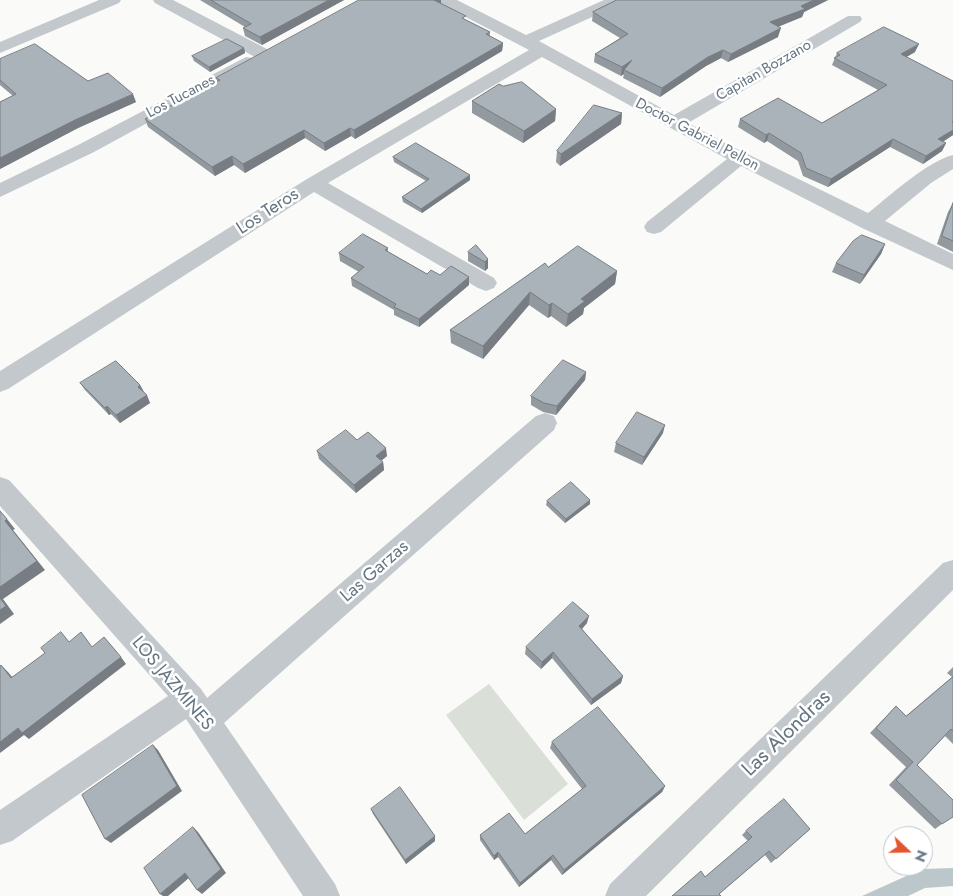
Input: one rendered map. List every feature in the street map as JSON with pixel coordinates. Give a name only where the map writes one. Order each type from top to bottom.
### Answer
[{"type":"street","points":[[0,48],[113,0]]},
{"type":"street","points":[[161,0],[261,53]]},
{"type":"street","name":"Doctor Gabriel Pellon","points":[[445,0],[739,158],[869,223],[953,262]]},
{"type":"street","name":"Los Teros","points":[[0,383],[533,46],[617,0]]},
{"type":"street","name":"Capitan Bozzano","points":[[674,123],[854,19]]},
{"type":"street","name":"Los Tucanes","points":[[0,191],[87,148],[278,44]]},
{"type":"street","points":[[654,227],[717,178],[739,158]]},
{"type":"street","points":[[869,223],[924,179],[953,161]]},
{"type":"street","points":[[314,183],[486,283]]},
{"type":"street","name":"Las Garzas","points":[[0,829],[198,710],[545,423]]},
{"type":"street","name":"LOS JAZMINES","points":[[0,488],[198,710],[324,896]]},
{"type":"street","name":"Las Alondras","points":[[622,896],[953,572]]},
{"type":"shaded area","points":[[489,684],[568,784],[524,820],[446,715]]},
{"type":"shaded area","points":[[953,868],[953,886],[925,888],[908,896],[862,896],[906,876],[933,876],[933,869]]},
{"type":"building","points":[[211,0],[329,0],[260,37],[243,28],[251,24]]},
{"type":"building","points":[[359,0],[434,0],[466,16],[462,18],[490,32],[486,34],[503,43],[354,130],[350,128],[324,143],[304,130],[243,164],[232,156],[212,167],[145,119],[220,80],[216,78]]},
{"type":"building","points":[[617,0],[814,0],[801,6],[805,9],[770,22],[781,28],[731,54],[723,50],[708,57],[662,88],[624,70],[632,60],[622,67],[595,54],[628,34],[593,12]]},
{"type":"building","points":[[884,27],[919,44],[901,54],[953,81],[953,130],[938,139],[946,143],[926,156],[893,139],[831,179],[806,168],[801,153],[769,133],[766,135],[740,119],[778,98],[822,123],[887,85],[834,58],[840,55],[837,53]]},
{"type":"building","points":[[227,39],[244,48],[209,67],[192,56]]},
{"type":"building","points":[[35,44],[88,81],[108,73],[133,94],[75,120],[0,158],[0,102],[16,94],[0,80],[0,59]]},
{"type":"building","points":[[522,82],[556,109],[524,131],[472,101],[499,84],[503,86]]},
{"type":"building","points":[[594,105],[622,113],[561,154],[557,151]]},
{"type":"building","points":[[416,143],[470,175],[421,209],[402,197],[429,179],[393,157]]},
{"type":"building","points":[[953,203],[953,241],[942,236]]},
{"type":"building","points":[[363,234],[388,248],[385,250],[427,274],[431,270],[440,275],[451,266],[469,277],[419,319],[394,307],[396,304],[351,278],[364,267],[339,253]]},
{"type":"building","points":[[862,235],[885,244],[864,275],[836,263],[853,241]]},
{"type":"building","points":[[476,245],[488,259],[485,262],[468,252]]},
{"type":"building","points":[[578,246],[617,271],[581,299],[585,301],[568,314],[552,303],[549,305],[530,292],[483,346],[450,330],[545,263],[548,267]]},
{"type":"building","points":[[563,360],[586,372],[557,406],[544,403],[531,396]]},
{"type":"building","points":[[116,361],[140,385],[138,387],[147,395],[116,415],[107,406],[105,408],[80,383]]},
{"type":"building","points":[[637,412],[665,425],[644,457],[616,443]]},
{"type":"building","points":[[346,430],[357,440],[368,432],[386,448],[376,456],[383,462],[354,485],[317,451]]},
{"type":"building","points":[[571,482],[590,500],[566,519],[547,501]]},
{"type":"building","points":[[0,511],[7,519],[5,521],[37,561],[0,587]]},
{"type":"building","points":[[0,598],[6,606],[0,610]]},
{"type":"building","points":[[573,602],[589,616],[579,626],[623,676],[592,699],[553,652],[542,662],[526,647]]},
{"type":"building","points":[[61,632],[69,642],[81,632],[92,647],[104,637],[121,657],[22,733],[18,728],[0,742],[0,666],[11,678],[45,653],[41,648]]},
{"type":"building","points":[[953,677],[953,731],[951,729],[917,765],[953,800],[953,817],[942,824],[896,780],[913,762],[876,728],[896,706],[906,716]]},
{"type":"building","points":[[598,707],[665,786],[564,870],[553,855],[520,883],[498,852],[494,856],[480,835],[509,813],[525,834],[586,786],[552,742]]},
{"type":"building","points":[[153,745],[177,786],[105,839],[82,795]]},
{"type":"building","points":[[400,787],[435,836],[405,860],[371,809]]},
{"type":"building","points":[[784,799],[810,829],[776,859],[769,851],[719,894],[721,896],[672,896],[701,871],[705,877],[752,837],[746,831]]},
{"type":"building","points":[[193,827],[221,869],[197,890],[185,873],[160,894],[144,868]]}]
